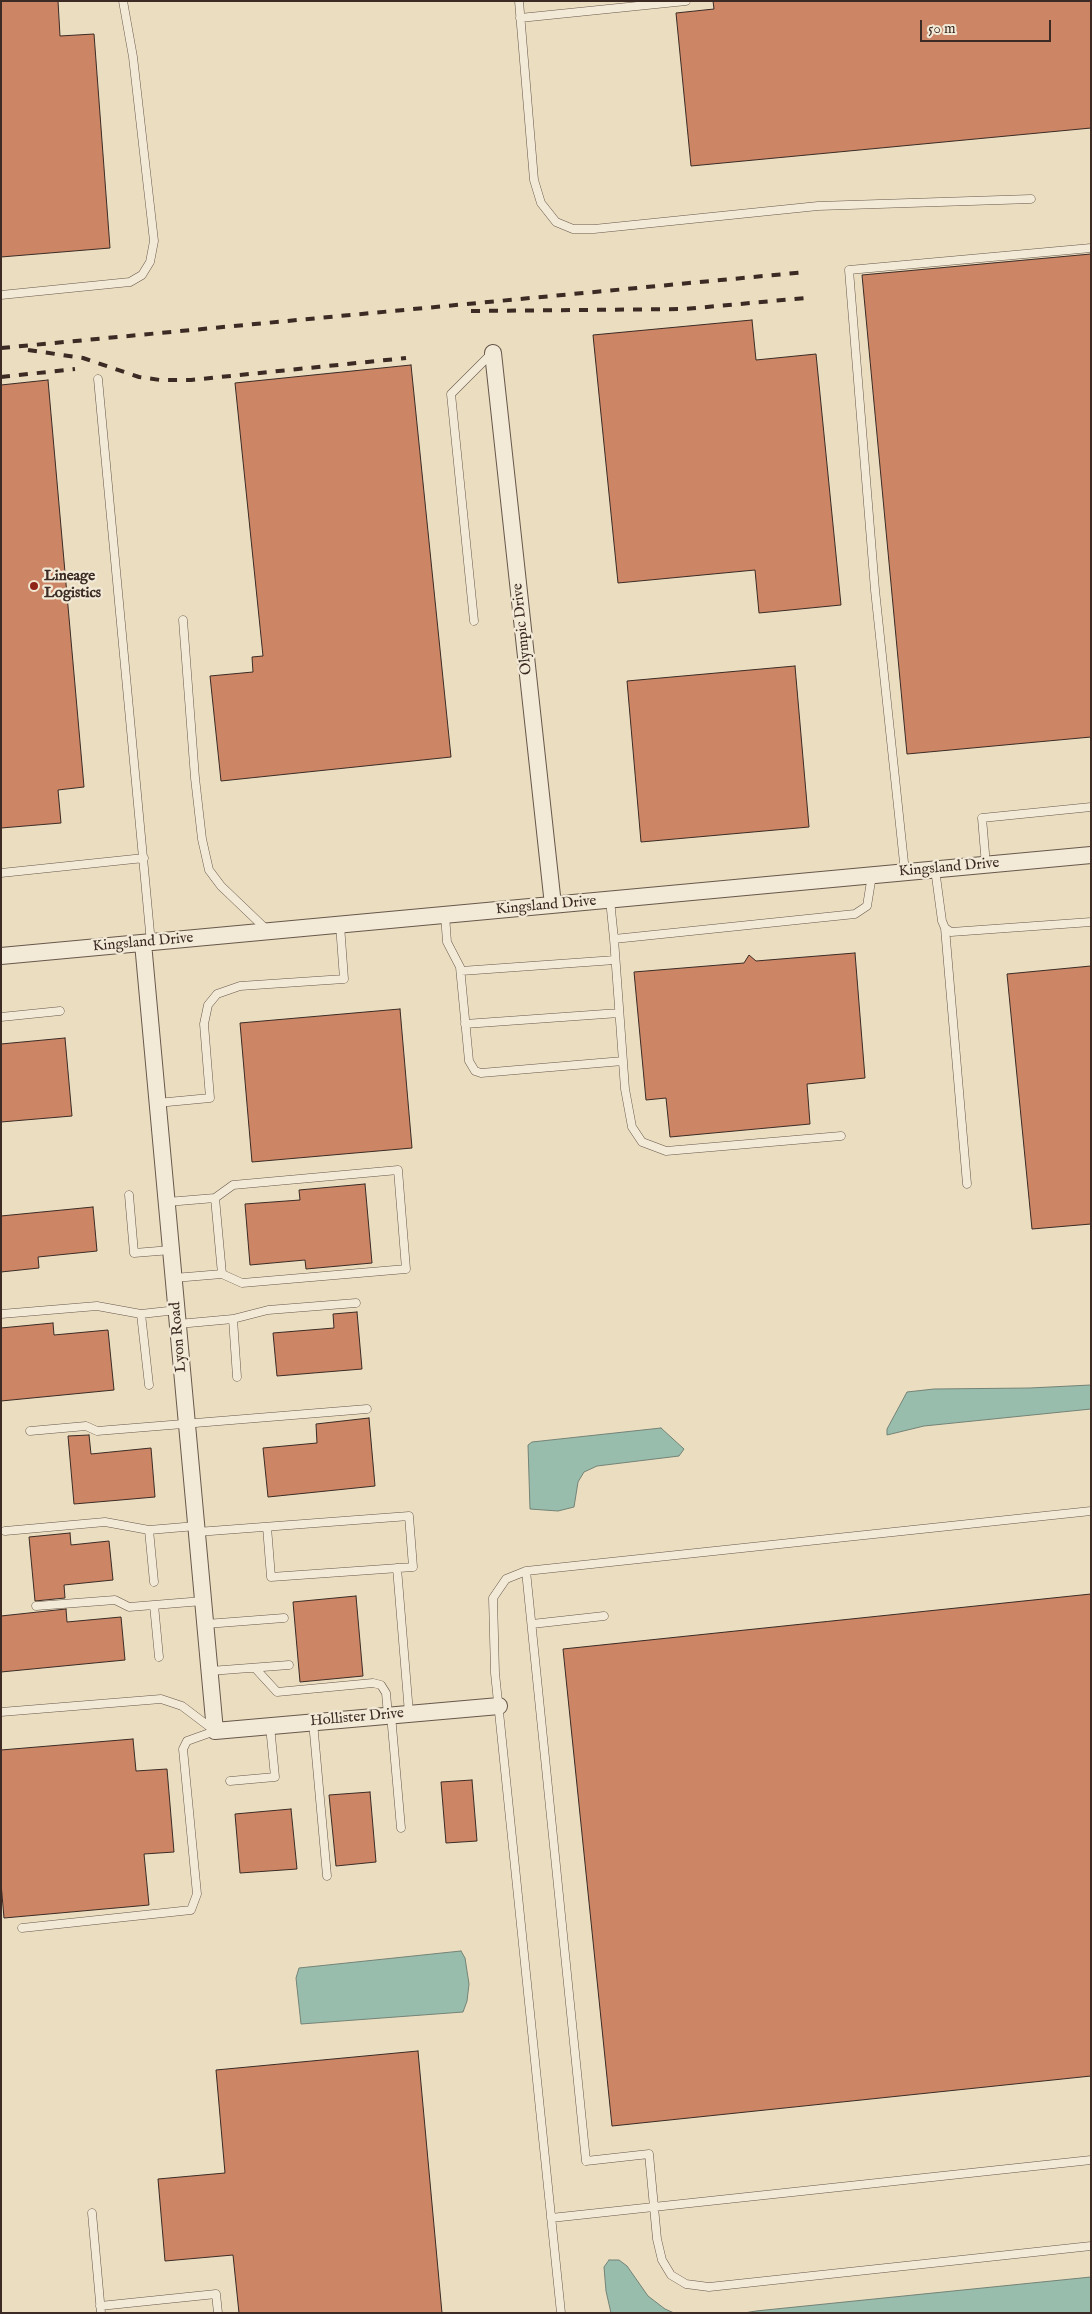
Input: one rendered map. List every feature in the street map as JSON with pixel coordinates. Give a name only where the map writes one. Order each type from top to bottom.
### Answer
[{"type":"street","name":"Olympic Drive","points":[[493,353],[553,905]]},
{"type":"street","name":"Kingsland Drive","points":[[1,956],[1091,855]]},
{"type":"street","name":"Lyon Road","points":[[147,943],[157,1103],[216,1731]]},
{"type":"street","name":"Hollister Drive","points":[[216,1731],[499,1706]]},
{"type":"lane","points":[[1,295],[130,282],[142,275],[150,262],[154,241],[133,57],[123,1]]},
{"type":"lane","points":[[519,1],[534,180],[541,203],[556,222],[572,229],[594,229],[818,206],[1031,199]]},
{"type":"lane","points":[[520,18],[686,1]]},
{"type":"lane","points":[[905,872],[875,590],[849,270],[1091,248]]},
{"type":"lane","points":[[474,621],[451,394],[493,353]]},
{"type":"lane","points":[[98,379],[144,858],[147,943]]},
{"type":"lane","points":[[183,620],[194,778],[202,839],[209,870],[221,886],[268,932]]},
{"type":"lane","points":[[986,865],[982,818],[1091,807]]},
{"type":"lane","points":[[1,873],[144,858]]},
{"type":"lane","points":[[935,869],[942,921],[945,928],[967,1184]]},
{"type":"lane","points":[[614,939],[855,914],[868,906],[872,875]]},
{"type":"lane","points":[[610,900],[625,1089],[632,1127],[642,1142],[666,1151],[841,1136]]},
{"type":"lane","points":[[445,915],[448,942],[461,971],[465,1024],[471,1067],[480,1073],[623,1061]]},
{"type":"lane","points":[[945,928],[951,932],[960,932],[1091,922]]},
{"type":"lane","points":[[157,1103],[210,1098],[204,1024],[208,1005],[218,994],[240,986],[344,979],[340,925]]},
{"type":"lane","points":[[461,971],[616,960]]},
{"type":"lane","points":[[1,1017],[60,1011]]},
{"type":"lane","points":[[465,1024],[620,1013]]},
{"type":"lane","points":[[167,1202],[215,1198],[233,1185],[398,1170],[406,1268],[242,1282],[222,1274],[174,1278]]},
{"type":"lane","points":[[129,1195],[134,1253],[171,1250]]},
{"type":"lane","points":[[215,1198],[222,1274]]},
{"type":"lane","points":[[1,1314],[97,1306],[141,1314],[232,1320],[268,1310],[356,1303]]},
{"type":"lane","points":[[141,1314],[149,1385]]},
{"type":"lane","points":[[232,1320],[237,1377]]},
{"type":"lane","points":[[30,1431],[86,1426],[98,1431],[367,1408]]},
{"type":"lane","points":[[561,2313],[499,1706],[493,1598],[506,1579],[526,1571],[1091,1511]]},
{"type":"lane","points":[[5,1531],[105,1522],[149,1530],[267,1527],[409,1516],[413,1567],[271,1577],[267,1527]]},
{"type":"lane","points":[[149,1530],[154,1582]]},
{"type":"lane","points":[[397,1568],[410,1713]]},
{"type":"lane","points":[[526,1571],[586,2161],[649,2154],[662,2260],[671,2275],[686,2284],[709,2287],[1091,2246]]},
{"type":"lane","points":[[36,1606],[115,1600],[128,1606],[203,1601]]},
{"type":"lane","points":[[154,1604],[159,1657]]},
{"type":"lane","points":[[532,1624],[604,1616]]},
{"type":"lane","points":[[206,1624],[284,1618]]},
{"type":"lane","points":[[210,1672],[289,1665]]},
{"type":"lane","points":[[254,1668],[277,1692],[373,1683],[381,1685],[386,1693],[401,1828]]},
{"type":"lane","points":[[1,1712],[162,1700],[182,1706],[216,1731]]},
{"type":"lane","points":[[314,1722],[327,1876]]},
{"type":"lane","points":[[230,1782],[276,1777],[270,1726]]},
{"type":"lane","points":[[22,1928],[191,1910],[197,1894],[183,1750],[187,1741],[216,1731]]},
{"type":"lane","points":[[551,2218],[1091,2160]]},
{"type":"lane","points":[[92,2214],[100,2309],[216,2294],[218,2313]]},
{"type":"shaded area","points":[[1091,1385],[1091,1409],[924,1426],[887,1435],[887,1429],[907,1392],[934,1389]]},
{"type":"shaded area","points":[[661,1428],[684,1449],[679,1456],[597,1466],[584,1472],[578,1482],[574,1507],[558,1511],[530,1509],[528,1445],[532,1442]]},
{"type":"shaded area","points":[[461,1951],[465,1958],[469,1984],[467,2001],[463,2012],[301,2024],[296,1978],[299,1968]]},
{"type":"shaded area","points":[[609,2260],[619,2260],[627,2266],[648,2296],[665,2309],[674,2313],[611,2313],[606,2291],[604,2267]]},
{"type":"shaded area","points":[[1091,2277],[1091,2313],[744,2313],[756,2311]]},
{"type":"building","points":[[1,1],[58,1],[60,36],[94,34],[110,248],[1,257]]},
{"type":"building","points":[[713,1],[1091,1],[1091,128],[691,166],[676,13],[714,9]]},
{"type":"building","points":[[1091,254],[1091,737],[907,754],[862,275]]},
{"type":"building","points":[[752,320],[756,360],[816,354],[841,605],[759,613],[755,570],[618,583],[593,335]]},
{"type":"building","points":[[411,365],[451,757],[221,781],[210,676],[253,672],[252,657],[263,656],[235,383]]},
{"type":"building","name":"Lineage Logistics","points":[[48,380],[84,787],[58,790],[61,823],[1,828],[1,385]]},
{"type":"building","points":[[795,666],[809,827],[641,842],[627,681]]},
{"type":"building","points":[[855,953],[865,1078],[807,1084],[810,1124],[670,1137],[666,1098],[646,1100],[634,972],[744,963],[749,955],[756,961]]},
{"type":"building","points":[[1091,966],[1091,1224],[1032,1229],[1007,974]]},
{"type":"building","points":[[400,1009],[412,1148],[252,1162],[240,1023]]},
{"type":"building","points":[[65,1038],[72,1116],[1,1122],[1,1044]]},
{"type":"building","points":[[365,1184],[372,1263],[306,1269],[305,1260],[250,1265],[245,1204],[300,1200],[299,1190]]},
{"type":"building","points":[[93,1207],[97,1251],[38,1257],[39,1268],[1,1272],[1,1216]]},
{"type":"building","points":[[357,1312],[362,1369],[277,1376],[273,1333],[334,1328],[333,1314]]},
{"type":"building","points":[[53,1323],[54,1335],[108,1330],[114,1390],[1,1401],[1,1328]]},
{"type":"building","points":[[369,1418],[375,1486],[268,1497],[263,1448],[317,1443],[316,1424]]},
{"type":"building","points":[[89,1435],[91,1454],[151,1448],[155,1497],[74,1504],[68,1436]]},
{"type":"building","points":[[70,1533],[71,1545],[109,1541],[113,1580],[64,1585],[65,1598],[35,1601],[29,1537]]},
{"type":"building","points":[[1091,1594],[1091,2076],[612,2126],[563,1649]]},
{"type":"building","points":[[356,1596],[363,1676],[300,1682],[293,1602]]},
{"type":"building","points":[[66,1609],[67,1622],[121,1617],[125,1660],[1,1672],[1,1616]]},
{"type":"building","points":[[133,1739],[136,1771],[167,1769],[174,1852],[144,1854],[149,1905],[4,1918],[1,1883],[1,1750]]},
{"type":"building","points":[[472,1780],[477,1841],[446,1843],[441,1782]]},
{"type":"building","points":[[370,1792],[376,1862],[336,1866],[329,1795]]},
{"type":"building","points":[[291,1809],[297,1869],[240,1873],[235,1814]]},
{"type":"building","points":[[418,2051],[442,2313],[239,2313],[233,2255],[165,2261],[158,2179],[225,2173],[216,2070]]},
{"type":"railway","points":[[1,348],[806,272]]},
{"type":"railway","points":[[471,311],[685,309],[805,298]]},
{"type":"railway","points":[[28,350],[83,358],[139,377],[160,380],[191,380],[406,358]]},
{"type":"railway","points":[[1,377],[75,369]]},
{"type":"place","name":"Lineage Logistics","points":[[34,586]]}]
